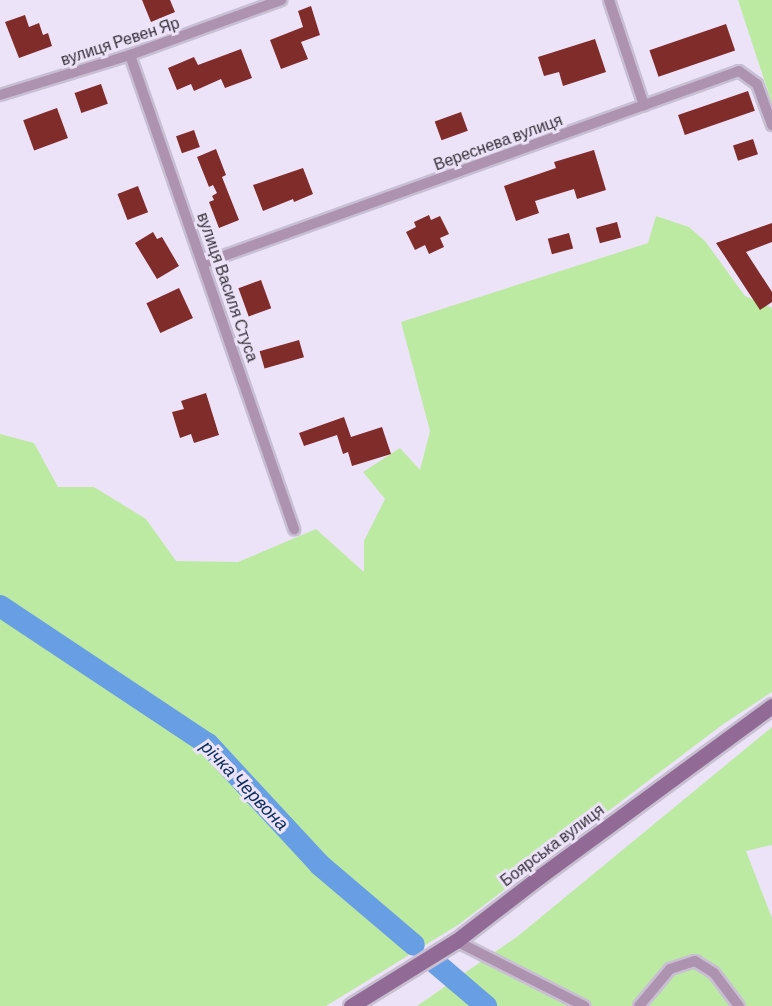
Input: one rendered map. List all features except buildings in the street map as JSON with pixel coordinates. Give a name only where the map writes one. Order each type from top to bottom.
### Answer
[{"type":"street","name":"вулиця Ревен Яр","points":[[0,95],[130,55],[282,0]]},
{"type":"street","points":[[609,0],[644,105]]},
{"type":"street","name":"вулиця Василя Стуса","points":[[130,55],[204,263],[294,530]]},
{"type":"street","name":"Вереснева вулиця","points":[[204,263],[739,71],[757,84],[772,125]]},
{"type":"street","name":"Боярська вулиця","points":[[351,1006],[456,941],[539,877],[772,706]]},
{"type":"street","points":[[456,941],[584,1006]]},
{"type":"street","points":[[639,1006],[670,969],[695,960],[714,973],[739,1006]]},
{"type":"green space","points":[[738,0],[772,0],[772,103],[758,61]]},
{"type":"green space","points":[[656,216],[689,227],[705,241],[745,296],[772,308],[772,692],[722,725],[458,925],[326,1006],[0,1006],[0,434],[34,443],[58,487],[94,487],[146,519],[176,561],[238,562],[316,529],[364,572],[364,541],[385,499],[363,472],[400,448],[420,470],[430,431],[401,322],[648,243]]},
{"type":"green space","points":[[772,727],[772,845],[746,851],[772,918],[772,1006],[417,1006],[518,936]]},
{"type":"waterway","name":"річка Червона","points":[[0,606],[208,744],[320,865],[414,945]]},
{"type":"waterway","points":[[432,960],[486,1006]]}]
